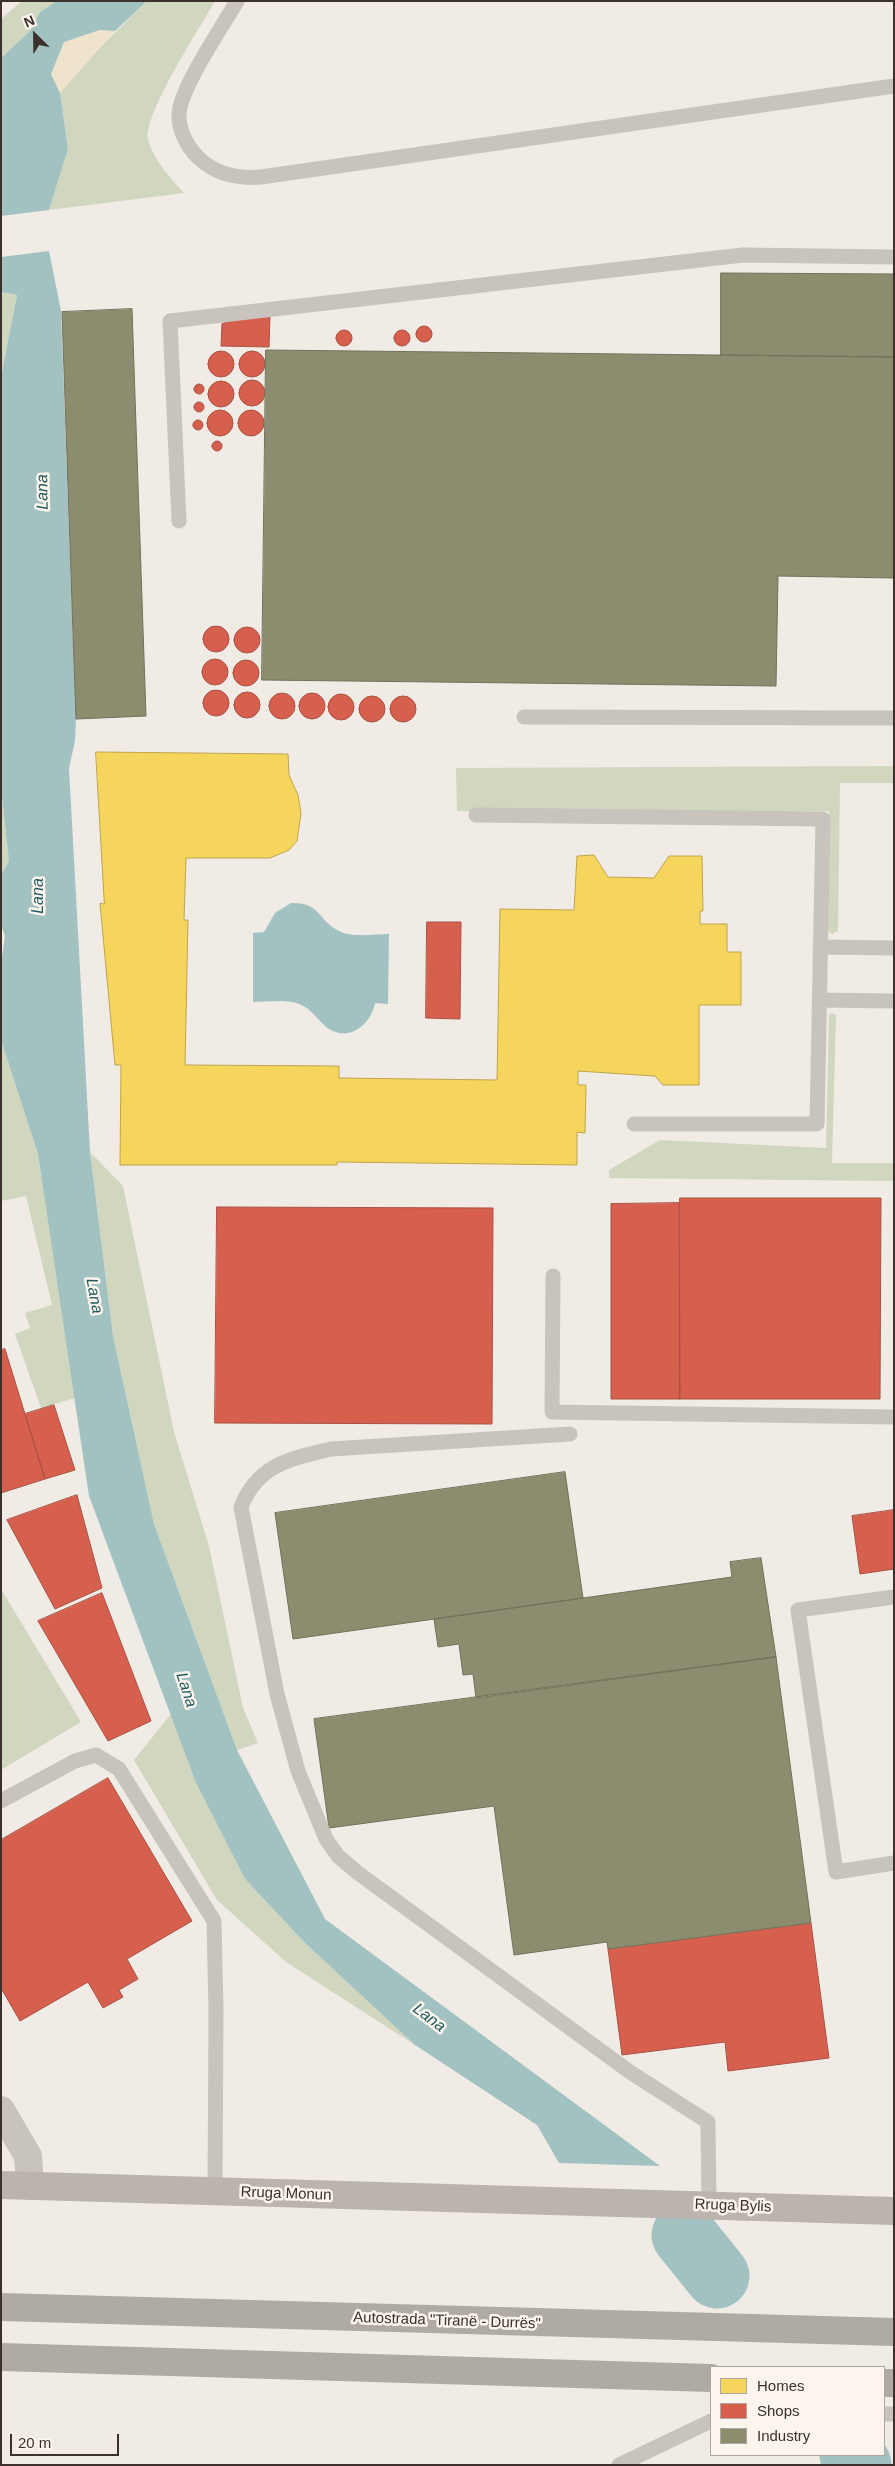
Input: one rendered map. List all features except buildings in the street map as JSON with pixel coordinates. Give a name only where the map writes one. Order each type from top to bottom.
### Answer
[{"type":"highway","name":"Autostrada \"Tiranë - Durrës\"","points":[[1,2306],[664,2327],[894,2332]]},
{"type":"highway","points":[[1,2357],[707,2378]]},
{"type":"main road","name":"Rruga Monun","points":[[1,2185],[572,2202]]},
{"type":"main road","name":"Rruga Bylis","points":[[572,2202],[894,2211]]},
{"type":"street","points":[[1,2110],[28,2156],[30,2186]]},
{"type":"lane","points":[[237,1],[189,85],[181,104],[179,116],[184,135],[198,158],[208,166],[236,178],[280,174],[894,86]]},
{"type":"lane","points":[[179,521],[170,321],[743,255],[894,257]]},
{"type":"lane","points":[[524,717],[894,718]]},
{"type":"lane","points":[[476,815],[823,819],[817,1124],[634,1124]]},
{"type":"lane","points":[[820,947],[894,948]]},
{"type":"lane","points":[[820,1000],[894,1001]]},
{"type":"lane","points":[[553,1276],[552,1412],[894,1417]]},
{"type":"lane","points":[[570,1434],[331,1450],[302,1456],[265,1471],[253,1482],[241,1507],[277,1694],[298,1771],[326,1839],[338,1856],[358,1873],[630,2072],[708,2122],[709,2205]]},
{"type":"lane","points":[[894,1597],[798,1610],[836,1872],[894,1864]]},
{"type":"lane","points":[[1,1801],[75,1761],[96,1755],[119,1769],[214,1921],[216,2010],[215,2192]]},
{"type":"lane","points":[[619,2465],[710,2421]]},
{"type":"green space","points":[[22,1],[57,1],[40,12],[31,30],[1,58],[1,19]]},
{"type":"green space","points":[[147,1],[215,1],[163,91],[149,127],[148,139],[153,153],[184,193],[49,210],[68,149],[60,93],[88,59]]},
{"type":"green space","points":[[1,292],[17,295],[1,377]]},
{"type":"green space","points":[[894,766],[894,783],[840,783],[838,931],[832,934],[828,931],[829,811],[457,811],[456,768]]},
{"type":"green space","points":[[1,788],[9,861],[1,875]]},
{"type":"green space","points":[[832,1013],[836,1015],[832,1163],[894,1163],[894,1181],[609,1178],[609,1170],[660,1140],[826,1148],[829,1015]]},
{"type":"green space","points":[[1,1040],[38,1154],[75,1398],[41,1408],[15,1334],[30,1328],[25,1313],[52,1305],[26,1196],[1,1201]]},
{"type":"green space","points":[[90,1152],[123,1186],[174,1432],[209,1546],[243,1708],[258,1743],[237,1750],[154,1524],[113,1336]]},
{"type":"green space","points":[[1,1589],[81,1722],[1,1770]]},
{"type":"green space","points":[[171,1714],[196,1783],[245,1879],[305,1943],[415,2045],[286,1962],[217,1900],[134,1760]]},
{"type":"sand","points":[[101,30],[115,31],[60,93],[51,74],[64,42]]},
{"type":"water","points":[[57,1],[147,1],[115,31],[100,30],[64,42],[51,74],[60,93],[68,149],[49,210],[1,216],[1,58],[31,30],[40,12]]},
{"type":"water","points":[[49,251],[61,311],[76,719],[75,741],[69,768],[90,1152],[113,1336],[154,1524],[237,1750],[325,1919],[660,2166],[559,2163],[537,2125],[415,2045],[305,1943],[245,1879],[196,1783],[89,1496],[38,1154],[1,1040],[1,965],[5,936],[1,925],[1,875],[9,861],[1,788],[1,377],[17,295],[1,292],[1,257]]},
{"type":"water","points":[[291,903],[301,904],[314,909],[332,927],[344,933],[357,935],[389,934],[388,1004],[375,1003],[369,1018],[358,1029],[344,1033],[329,1029],[308,1009],[294,1002],[253,1002],[253,933],[264,932],[275,913]]},
{"type":"waterway","name":"Lana","points":[[684,2235],[717,2276]]},
{"type":"waterway","name":"Lana","points":[[853,2456],[859,2465]]}]
